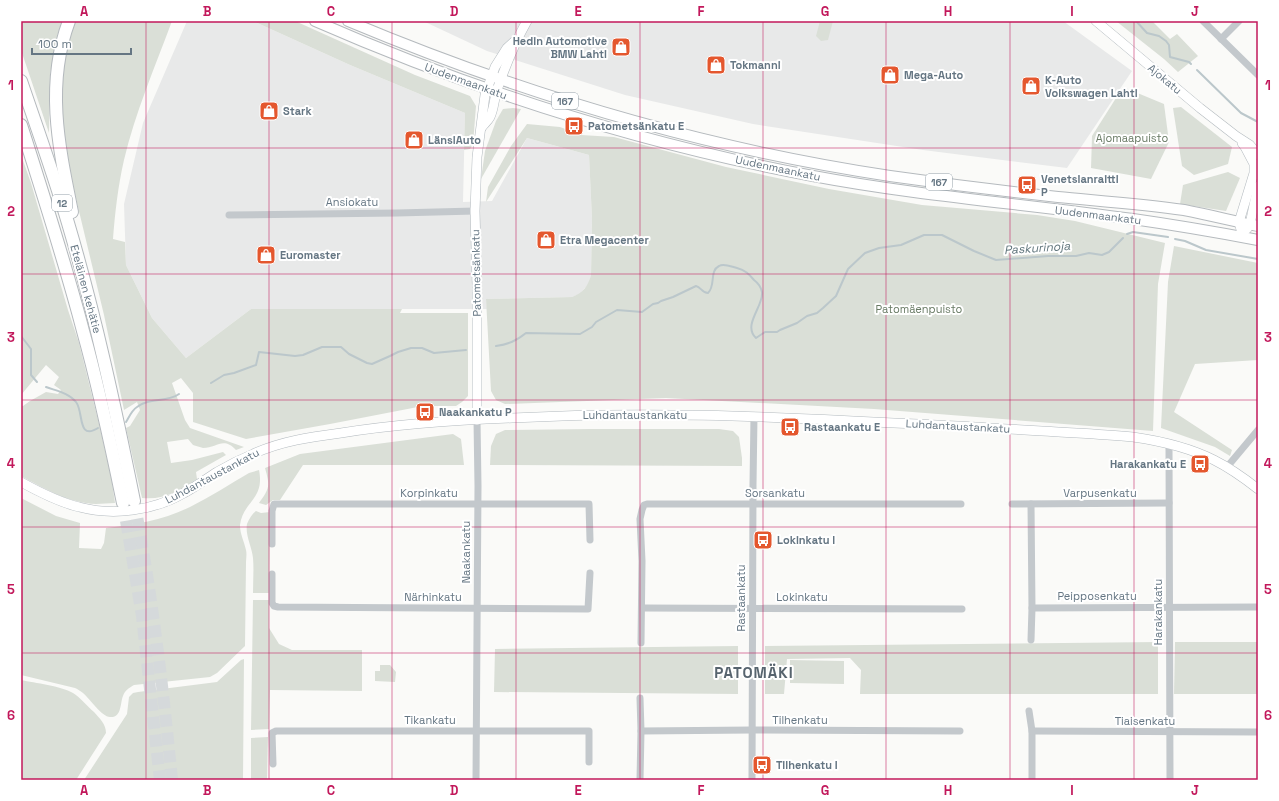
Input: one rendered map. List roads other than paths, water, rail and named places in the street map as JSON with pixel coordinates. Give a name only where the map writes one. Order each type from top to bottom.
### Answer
[{"type":"highway","points":[[69,21],[57,69],[55,94],[58,139],[65,180],[96,326]]},
{"type":"highway","name":"Eteläinen kehätie","points":[[21,81],[68,223],[96,326],[114,403],[129,502],[113,455],[83,330],[55,233],[21,125]]},
{"type":"highway","points":[[21,145],[83,330]]},
{"type":"main road","name":"Uudenmaankatu","points":[[315,21],[442,73],[571,116],[680,147],[808,175],[922,193],[1140,220],[1258,240]]},
{"type":"main road","name":"Uudenmaankatu","points":[[348,21],[454,63],[549,96],[630,120],[720,143],[813,163],[888,175],[1049,196],[1158,206],[1254,225]]},
{"type":"street","name":"Patometsänkatu","points":[[477,420],[477,285],[475,211],[477,157],[482,127],[483,108],[496,78],[495,67],[507,48],[516,40],[528,21]]},
{"type":"street","name":"Ajokatu","points":[[1096,21],[1236,136],[1257,160],[1239,222]]},
{"type":"street","points":[[1203,21],[1258,75]]},
{"type":"street","points":[[1221,39],[1239,21]]},
{"type":"street","points":[[1243,238],[1254,225],[1258,186]]},
{"type":"street","name":"Ansiokatu","points":[[229,214],[475,211]]},
{"type":"street","points":[[1239,222],[1243,238]]},
{"type":"street","name":"Luhdantaustankatu","points":[[21,482],[63,502],[78,507],[99,510],[129,510],[148,507],[182,495],[219,471],[254,453],[270,446],[294,440],[383,427],[477,420],[573,415],[754,416],[801,417],[1119,435],[1169,443],[1214,460],[1227,467],[1258,489]]},
{"type":"street","name":"Rastaankatu","points":[[752,780],[752,504],[754,416]]},
{"type":"street","name":"Naakankatu","points":[[476,780],[478,504],[477,420]]},
{"type":"street","points":[[1227,467],[1258,430]]},
{"type":"street","name":"Harakankatu","points":[[1169,443],[1170,780]]},
{"type":"street","name":"Varpusenkatu","points":[[1012,504],[1169,503]]},
{"type":"street","name":"Korpinkatu","points":[[272,544],[272,511],[274,504],[589,504],[590,540]]},
{"type":"street","name":"Sorsankatu","points":[[642,608],[640,519],[642,510],[646,504],[962,504]]},
{"type":"street","points":[[1031,504],[1031,640]]},
{"type":"street","name":"Närhinkatu","points":[[272,574],[272,602],[274,606],[278,607],[588,608],[590,573]]},
{"type":"street","name":"Peipposenkatu","points":[[1032,608],[1258,607]]},
{"type":"street","points":[[642,608],[642,643]]},
{"type":"street","name":"Lokinkatu","points":[[642,608],[962,609]]},
{"type":"street","points":[[640,698],[640,780]]},
{"type":"street","points":[[1029,711],[1032,732],[1032,780]]},
{"type":"street","name":"Tikankatu","points":[[273,764],[272,734],[276,730],[589,731],[589,762]]},
{"type":"street","name":"Tilhenkatu","points":[[641,731],[752,730],[960,732]]},
{"type":"street","name":"Tiaisenkatu","points":[[1032,732],[1258,732]]},
{"type":"waterway","points":[[1136,21],[1147,33],[1159,36],[1166,41],[1169,45],[1170,57],[1189,62],[1191,64]]},
{"type":"waterway","points":[[1197,70],[1241,113],[1258,122]]},
{"type":"waterway","name":"Paskurinoja","points":[[1127,234],[1133,232],[1168,237]]},
{"type":"waterway","name":"Paskurinoja","points":[[496,346],[512,342],[526,333],[580,334],[592,327],[596,322],[617,310],[642,312],[653,304],[673,297],[696,286],[708,293],[712,287],[714,271],[721,265],[745,271],[761,288],[762,297],[754,315],[751,327],[752,333],[756,338],[765,332],[777,332],[797,323],[807,316],[817,313],[836,296],[848,269],[865,253],[879,248],[901,245],[924,235],[942,235],[996,260],[1048,256],[1076,256],[1089,253],[1102,255],[1109,252],[1123,238]]},
{"type":"waterway","name":"Paskurinoja","points":[[1175,239],[1185,241],[1206,250],[1258,259]]},
{"type":"waterway","name":"Paskurinoja","points":[[21,336],[31,349],[31,375],[37,382]]},
{"type":"waterway","name":"Paskurinoja","points":[[211,383],[224,375],[256,365],[259,352],[295,356],[303,355],[322,347],[341,347],[349,354],[372,364],[398,352],[411,348],[422,348],[434,353],[466,350]]},
{"type":"waterway","name":"Paskurinoja","points":[[46,387],[70,396],[76,402],[82,424],[87,431],[98,428]]},
{"type":"waterway","name":"Paskurinoja","points":[[126,422],[135,408],[142,404],[174,397],[179,394]]},
{"type":"tunnel","points":[[134,501],[156,640],[172,780]]},
{"type":"tunnel","points":[[123,503],[142,616],[160,780]]},
{"type":"place","name":"Hedin Automotive BMW Lahti","points":[[621,47]]},
{"type":"place","name":"Tokmanni","points":[[716,65]]},
{"type":"place","name":"Mega-Auto","points":[[890,75]]},
{"type":"place","name":"K-Auto Volkswagen Lahti","points":[[1031,86]]},
{"type":"place","name":"Stark","points":[[269,111]]},
{"type":"place","name":"Patometsänkatu E","points":[[574,126]]},
{"type":"place","name":"LänsiAuto","points":[[414,140]]},
{"type":"place","name":"Venetsianraitti P","points":[[1027,185]]},
{"type":"place","name":"Etra Megacenter","points":[[546,240]]},
{"type":"place","name":"Euromaster","points":[[266,255]]},
{"type":"place","name":"Naakankatu P","points":[[425,412]]},
{"type":"place","name":"Rastaankatu E","points":[[790,427]]},
{"type":"place","name":"Harakankatu E","points":[[1200,464]]},
{"type":"place","name":"Lokinkatu I","points":[[763,540]]},
{"type":"place","name":"Tilhenkatu I","points":[[762,765]]},
{"type":"district","name":"PATOMÄKI","points":[[754,673]]},
{"type":"park label","name":"Ajomaapuisto","points":[[1132,138]]},
{"type":"park label","name":"Patomäenpuisto","points":[[919,309]]}]
